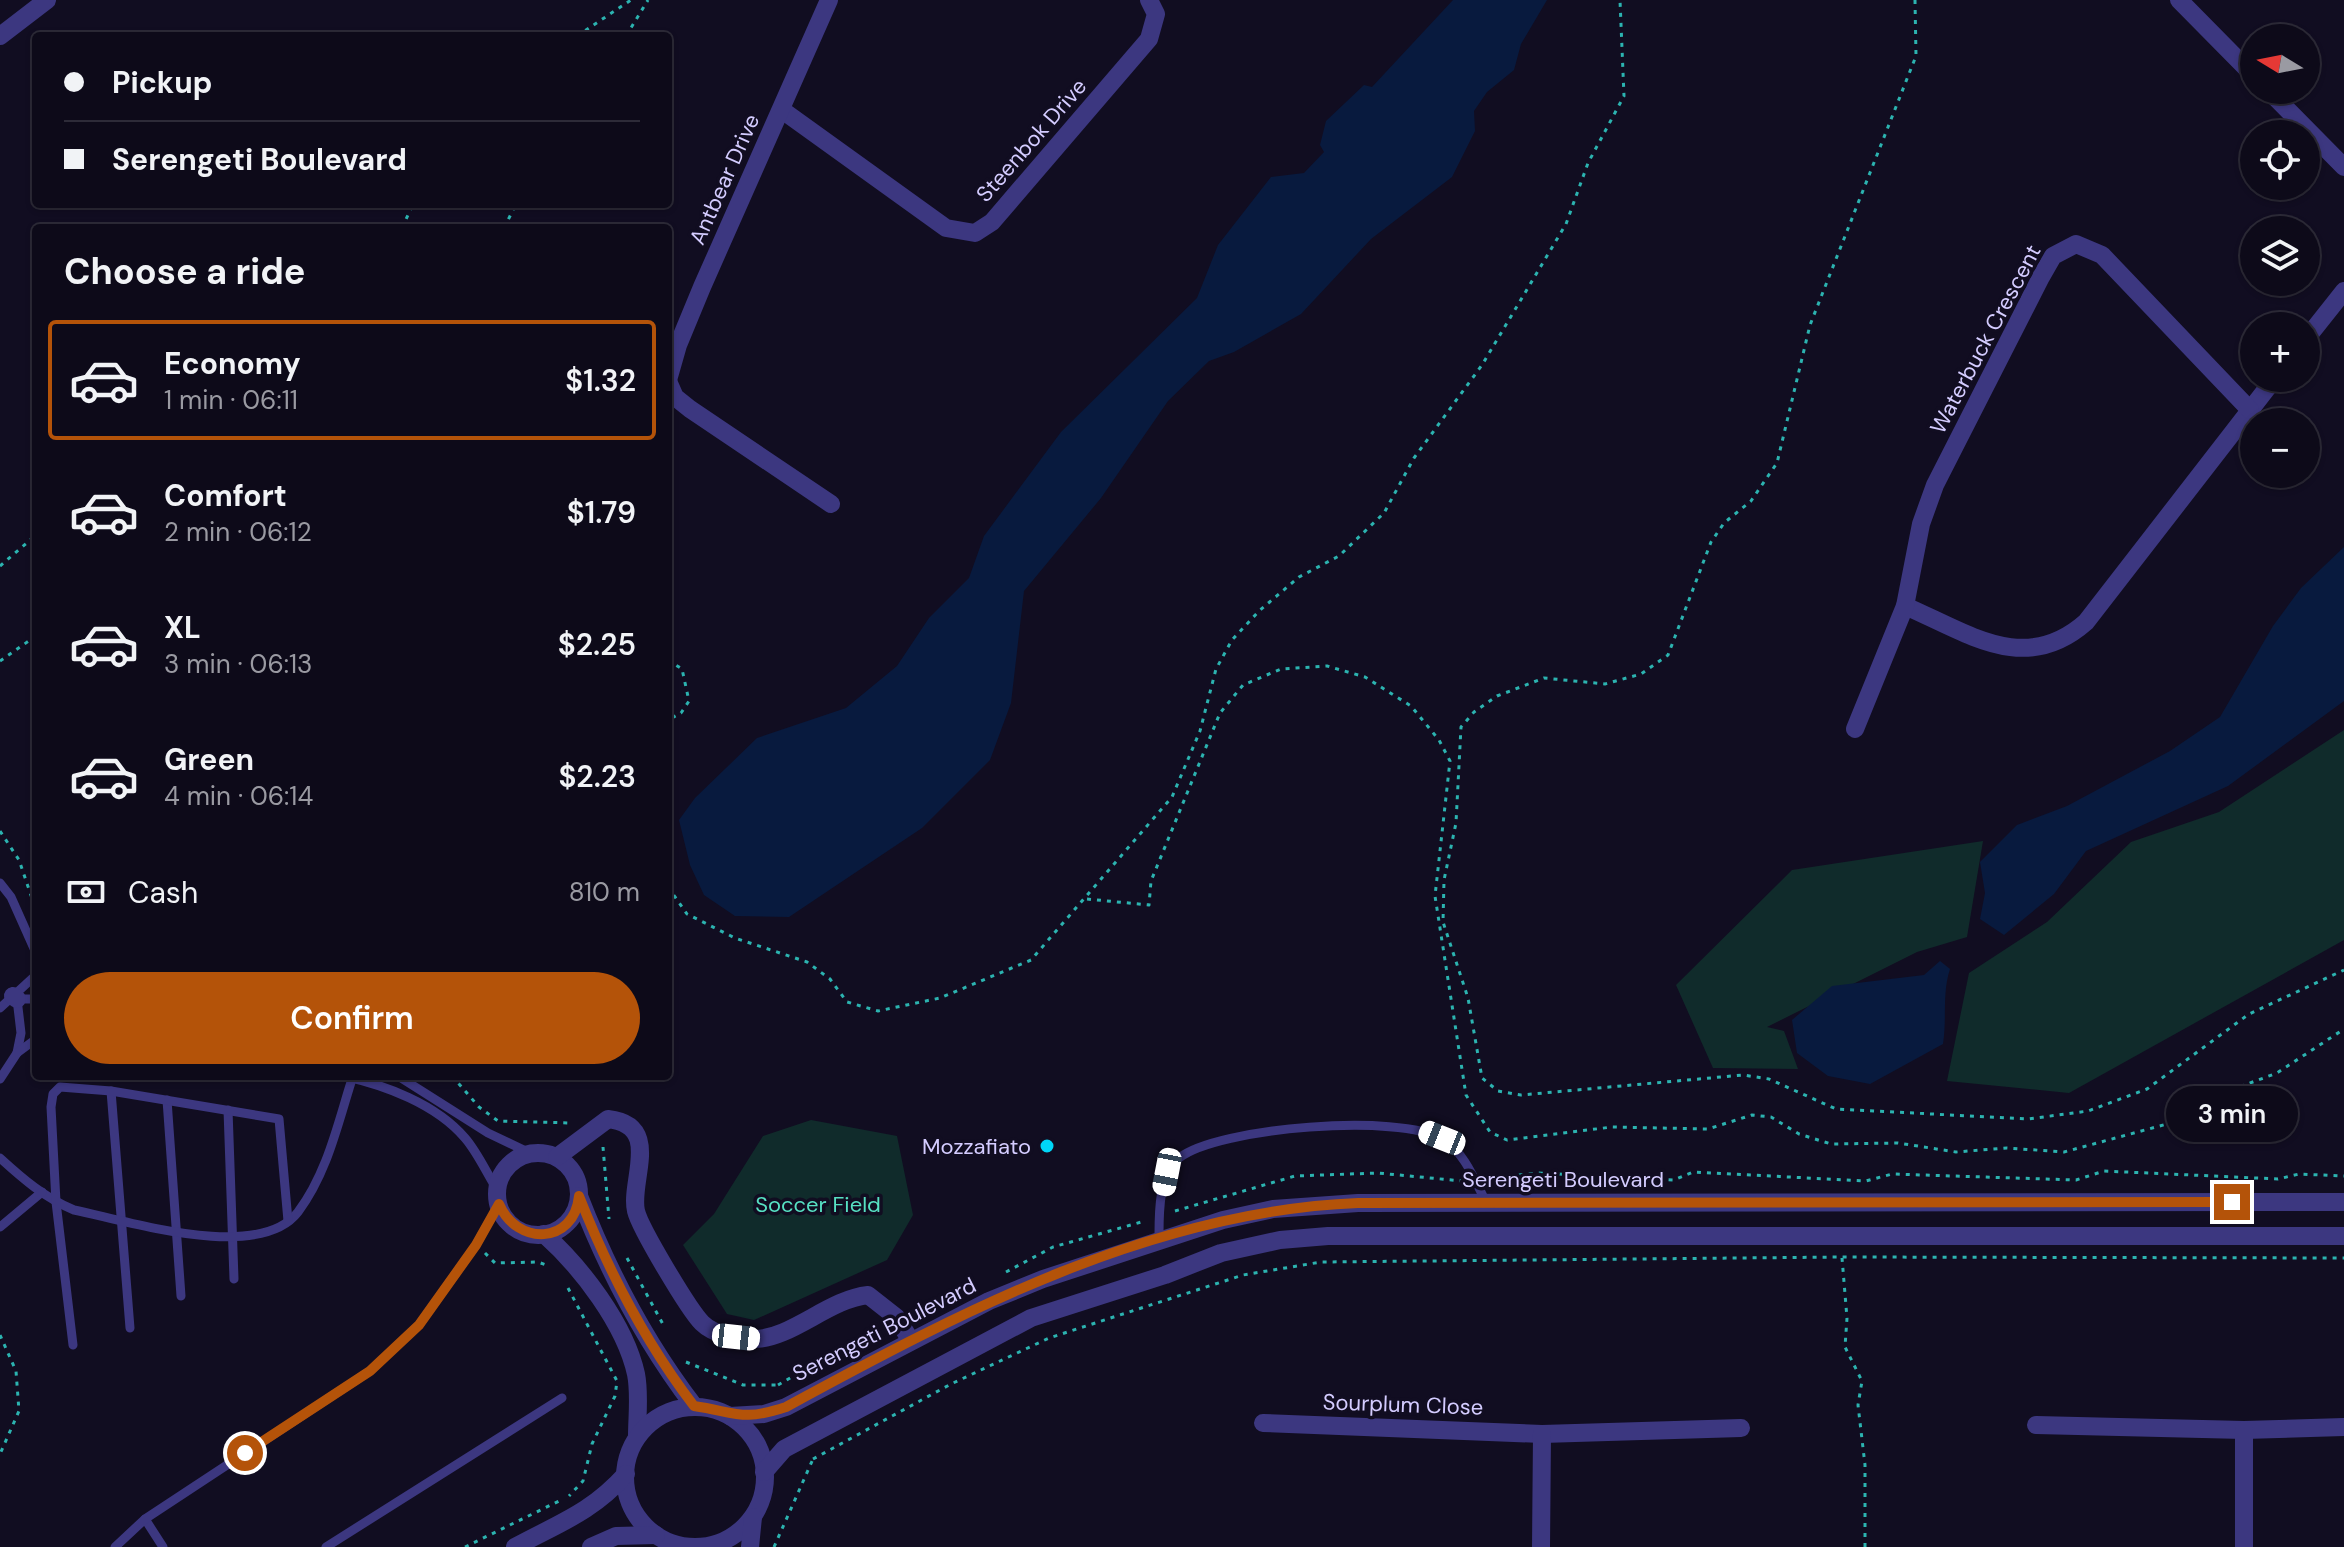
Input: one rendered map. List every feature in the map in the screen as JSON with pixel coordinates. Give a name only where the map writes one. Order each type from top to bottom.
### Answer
[{"type":"street","points":[[0,36],[47,0]]},
{"type":"street","name":"Antbear Drive","points":[[672,369],[696,301],[829,0]]},
{"type":"street","name":"Steenbok Drive","points":[[782,110],[946,228],[975,233],[992,222],[1149,39],[1156,14],[1149,0]]},
{"type":"street","points":[[2179,0],[2240,62]]},
{"type":"street","points":[[2282,104],[2344,167]]},
{"type":"street","name":"Waterbuck Crescent","points":[[1855,729],[1905,606],[1921,524],[1935,485],[2041,277],[2062,249],[2076,244],[2102,255],[2248,408]]},
{"type":"street","points":[[2320,321],[2344,291]]},
{"type":"street","name":"Antbear Drive","points":[[672,390],[675,397],[690,409],[831,504]]},
{"type":"street","points":[[2252,408],[2264,392]]},
{"type":"street","points":[[1905,606],[2010,650],[2033,649],[2074,633],[2086,622],[2240,423]]},
{"type":"street","points":[[557,1157],[608,1119],[623,1124],[637,1137],[641,1147],[636,1210],[690,1305],[702,1323],[713,1331],[736,1337],[769,1337],[845,1300],[868,1295],[896,1317],[911,1341]]},
{"type":"street","points":[[579,1196],[571,1219],[560,1228],[544,1234],[523,1232],[512,1226],[498,1198],[507,1167],[530,1153],[557,1157],[576,1178],[579,1196],[599,1245],[659,1361],[694,1406]]},
{"type":"street","name":"Serengeti Boulevard","points":[[730,1416],[764,1414],[786,1407],[989,1301],[1159,1239],[1273,1209],[1358,1203],[2344,1202]]},
{"type":"street","points":[[544,1234],[571,1269],[631,1361],[638,1387],[637,1437]]},
{"type":"street","points":[[764,1472],[784,1449],[803,1438],[1031,1318],[1165,1275],[1221,1253],[1280,1240],[1328,1236],[2344,1236]]},
{"type":"street","points":[[694,1406],[716,1409],[730,1416],[754,1438],[764,1472],[764,1484],[753,1514],[744,1527],[724,1541],[694,1546],[677,1545],[656,1535],[640,1521],[629,1501],[628,1457],[637,1437],[652,1421],[672,1410],[694,1406]]},
{"type":"street","name":"Sourplum Close","points":[[1263,1423],[1542,1434],[1741,1428]]},
{"type":"street","points":[[2036,1425],[2244,1430],[2344,1427]]},
{"type":"street","points":[[2244,1430],[2244,1547]]},
{"type":"street","points":[[1541,1547],[1542,1434]]},
{"type":"street","points":[[515,1547],[577,1517],[606,1496],[626,1474]]},
{"type":"street","points":[[750,1547],[753,1514]]},
{"type":"street","points":[[591,1547],[616,1536],[656,1535]]},
{"type":"lane","points":[[0,883],[11,897],[32,944]]},
{"type":"lane","points":[[7,998],[32,978]]},
{"type":"lane","points":[[7,998],[32,999]]},
{"type":"lane","points":[[7,998],[21,1033],[17,1053]]},
{"type":"lane","points":[[0,1079],[17,1053],[32,1042]]},
{"type":"lane","points":[[0,1158],[56,1202],[120,1220],[233,1238],[272,1231],[297,1214],[324,1166],[349,1080]]},
{"type":"lane","points":[[115,1547],[145,1519],[370,1371],[419,1325],[476,1245],[498,1198],[460,1133],[417,1102],[358,1080]]},
{"type":"lane","points":[[404,1080],[488,1133],[530,1153]]},
{"type":"lane","points":[[73,1345],[56,1202],[53,1094],[60,1087],[111,1091],[272,1116],[281,1122],[288,1221]]},
{"type":"lane","points":[[111,1091],[130,1328]]},
{"type":"lane","points":[[167,1100],[181,1296]]},
{"type":"lane","points":[[228,1110],[234,1279]]},
{"type":"lane","points":[[1159,1239],[1167,1172],[1179,1158],[1207,1144],[1285,1128],[1390,1127],[1424,1131],[1442,1138],[1459,1152],[1487,1204]]},
{"type":"lane","points":[[0,1227],[42,1192]]},
{"type":"lane","points":[[326,1547],[562,1398]]},
{"type":"lane","points":[[145,1519],[163,1547]]},
{"type":"path","points":[[583,32],[631,0]]},
{"type":"path","points":[[628,32],[648,0]]},
{"type":"path","points":[[672,893],[687,914],[735,938],[807,962],[830,979],[847,1002],[878,1011],[940,998],[1031,960],[1087,899],[1172,797],[1200,731],[1216,669],[1232,640],[1299,577],[1339,556],[1384,513],[1414,458],[1482,365],[1528,283],[1566,224],[1588,163],[1624,96],[1620,0]]},
{"type":"path","points":[[1915,0],[1916,56],[1810,325],[1777,463],[1751,501],[1724,523],[1711,542],[1668,655],[1641,674],[1605,684],[1544,678],[1497,696],[1474,712],[1461,727],[1456,823],[1444,880],[1443,922],[1468,998],[1482,1078],[1498,1091],[1521,1095],[1743,1075],[1769,1079],[1836,1109],[2028,1119],[2088,1111],[2147,1089],[2249,1014],[2344,970]]},
{"type":"path","points":[[0,566],[32,538]]},
{"type":"path","points":[[0,661],[32,639]]},
{"type":"path","points":[[672,663],[682,669],[689,701],[681,713],[672,718]]},
{"type":"path","points":[[1087,899],[1149,905],[1151,881],[1220,713],[1243,685],[1281,669],[1327,666],[1365,677],[1411,706],[1439,740],[1450,761],[1435,896],[1466,1095],[1490,1132],[1507,1140],[1612,1127],[1708,1129],[1752,1115],[1771,1117],[1799,1134],[1831,1144],[1898,1143],[1956,1152],[2007,1148],[2064,1152],[2167,1124],[2215,1096],[2277,1073],[2344,1029]]},
{"type":"path","points":[[0,831],[19,860],[32,898]]},
{"type":"path","points":[[455,1080],[479,1107],[498,1121],[537,1125],[569,1122],[603,1146],[609,1221]]},
{"type":"path","points":[[1837,1235],[1847,1318],[1845,1347],[1862,1381],[1858,1405],[1865,1465],[1865,1547]]},
{"type":"path","points":[[465,1547],[568,1498],[583,1481],[592,1444],[615,1396],[617,1381],[567,1287],[571,1269],[538,1262],[495,1263],[476,1245]]},
{"type":"path","points":[[774,1547],[813,1459],[951,1384],[1049,1338],[1243,1275],[1321,1262],[1842,1257],[2344,1258]]},
{"type":"path","points":[[0,1335],[16,1371],[19,1411],[0,1454]]},
{"type":"path","points":[[659,1361],[674,1354],[702,1371],[743,1385],[778,1385],[786,1407]]},
{"type":"path","points":[[803,1438],[813,1459]]},
{"type":"green space","points":[[2344,730],[2344,940],[2069,1093],[1947,1081],[1969,973],[2047,922],[2131,842],[2219,812]]},
{"type":"green space","points":[[1983,841],[1967,937],[1917,952],[1767,1027],[1784,1031],[1798,1069],[1713,1068],[1676,985],[1792,870]]},
{"type":"green space","name":"Soccer Field","points":[[811,1120],[897,1136],[913,1215],[887,1260],[754,1320],[727,1314],[683,1245],[714,1214],[763,1136]]},
{"type":"water","points":[[1453,0],[1547,0],[1521,44],[1514,70],[1487,92],[1474,111],[1475,131],[1452,177],[1371,239],[1301,314],[1234,352],[1209,361],[1168,401],[1101,498],[1024,591],[1011,703],[990,760],[922,828],[789,917],[735,916],[704,895],[690,865],[679,820],[695,798],[757,738],[846,708],[897,666],[929,618],[969,578],[984,536],[1061,432],[1197,298],[1218,245],[1271,177],[1304,173],[1324,152],[1320,145],[1326,121],[1364,85],[1372,87]]},
{"type":"water","points":[[2344,547],[2344,701],[2228,786],[2086,851],[2054,894],[2004,935],[1980,919],[1985,893],[1980,862],[2017,825],[2067,806],[2170,751],[2220,717],[2273,626],[2301,588]]},
{"type":"water","points":[[1940,961],[1950,969],[1943,1044],[1870,1084],[1828,1076],[1797,1053],[1792,1020],[1832,986],[1924,975]]},
{"type":"place","name":"Mozzafiato","points":[[1047,1146]]},
{"type":"route","points":[[245,1453],[370,1371],[419,1325],[476,1245],[499,1204],[512,1226],[536,1235],[560,1228],[571,1219],[579,1196],[599,1245],[659,1361],[694,1406],[716,1409],[730,1416],[752,1416],[786,1407],[989,1301],[1043,1279],[1159,1239],[1273,1209],[1358,1203],[2232,1202]]}]
